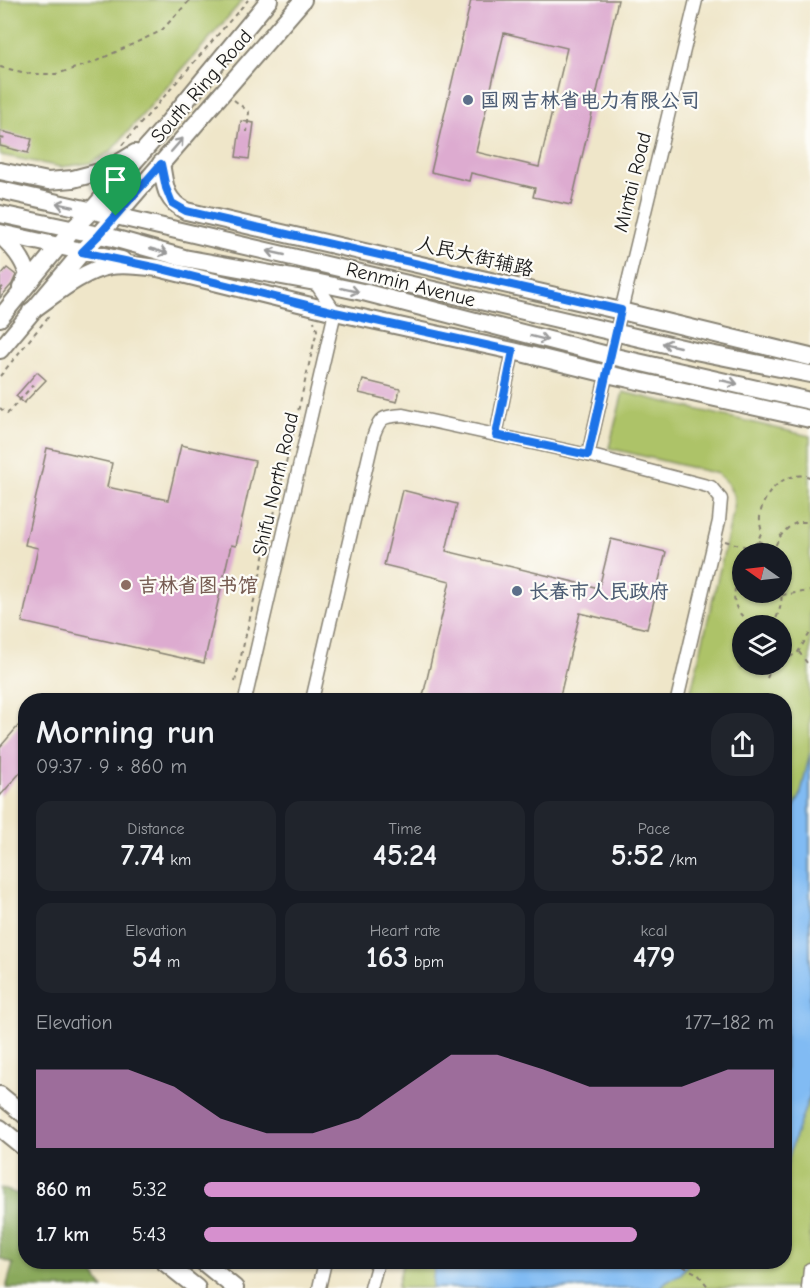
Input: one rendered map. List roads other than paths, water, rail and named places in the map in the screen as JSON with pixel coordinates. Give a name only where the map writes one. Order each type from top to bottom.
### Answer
[{"type":"main road","name":"South Ring Road","points":[[15,300],[58,246],[161,131],[269,0]]},
{"type":"main road","name":"South Ring Road","points":[[31,311],[303,0]]},
{"type":"main road","points":[[0,171],[48,181],[90,175],[124,161],[161,131]]},
{"type":"main road","name":"人民大街辅路","points":[[161,164],[172,203],[186,211],[621,310],[810,357]]},
{"type":"main road","name":"Renmin Avenue","points":[[0,190],[695,351],[810,374]]},
{"type":"main road","name":"Renmin Avenue","points":[[0,214],[99,235],[184,258],[367,293],[611,356],[810,401]]},
{"type":"main road","points":[[0,234],[158,268],[335,312],[810,419]]},
{"type":"main road","points":[[0,234],[14,247],[23,260],[28,275],[15,300],[0,318]]},
{"type":"main road","points":[[0,350],[31,311],[81,276],[107,266],[158,268]]},
{"type":"main road","points":[[0,1095],[18,1110]]},
{"type":"main road","points":[[0,1128],[18,1143]]},
{"type":"main road","points":[[173,1269],[197,1288]]},
{"type":"main road","points":[[212,1269],[235,1288]]},
{"type":"street","name":"Mintai Road","points":[[588,455],[696,0]]},
{"type":"street","points":[[315,282],[335,312]]},
{"type":"street","name":"Shifu North Road","points":[[247,693],[335,312]]},
{"type":"street","points":[[496,435],[513,351]]},
{"type":"street","points":[[314,693],[332,637],[371,445],[378,423],[385,417],[403,415],[496,435],[543,450],[588,455],[711,487],[721,499],[719,521],[679,693]]},
{"type":"street","points":[[319,1288],[324,1269]]},
{"type":"street","points":[[371,1288],[376,1269]]},
{"type":"street","points":[[808,1288],[810,1269]]},
{"type":"water","points":[[810,753],[810,1095],[792,1146],[792,810],[800,797]]},
{"type":"water","points":[[434,1269],[684,1269],[681,1274],[659,1288],[432,1288]]},
{"type":"place","name":"国网吉林省电力有限公司","points":[[468,100]]},
{"type":"place","name":"吉林省图书馆","points":[[126,585]]},
{"type":"place","name":"长春市人民政府","points":[[517,591]]}]
